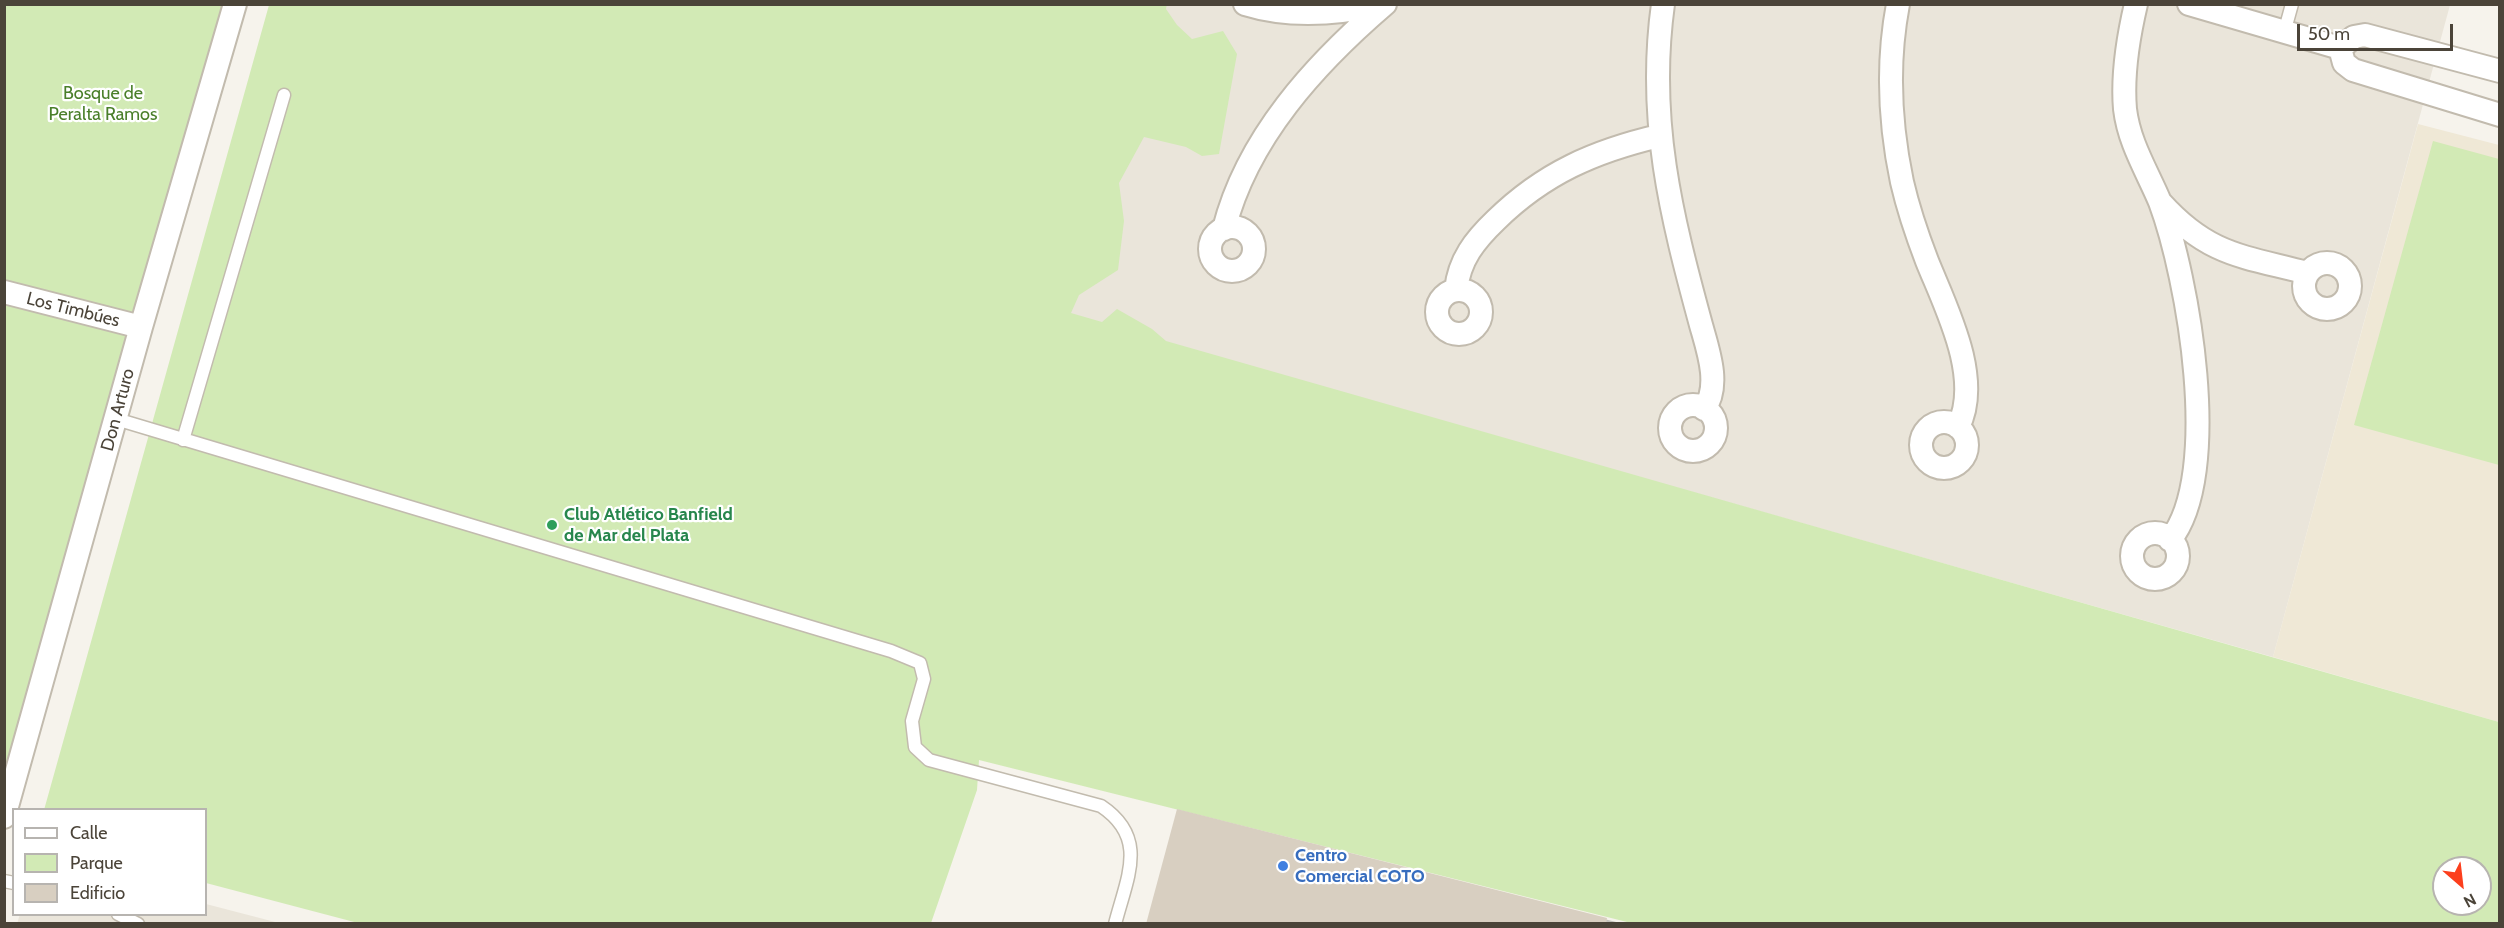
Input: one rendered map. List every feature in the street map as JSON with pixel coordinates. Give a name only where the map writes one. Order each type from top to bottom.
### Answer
[{"type":"street","name":"Don Arturo","points":[[4,817],[141,327],[235,4]]},
{"type":"street","points":[[1245,4],[1289,12],[1320,13],[1344,12],[1384,4]]},
{"type":"street","points":[[1224,229],[1239,185],[1260,145],[1282,113],[1313,72],[1343,40],[1384,4]]},
{"type":"street","points":[[1663,4],[1657,89],[1659,136],[1679,243],[1710,359],[1712,391],[1710,401],[1704,409]]},
{"type":"street","points":[[1898,4],[1892,60],[1892,100],[1896,140],[1902,182],[1913,219],[1953,325],[1960,351],[1966,400],[1958,427]]},
{"type":"street","points":[[2136,4],[2126,55],[2126,108],[2130,132],[2138,157],[2159,202],[2185,297],[2196,383],[2196,451],[2191,487],[2184,519],[2170,540]]},
{"type":"street","points":[[2189,4],[2340,48]]},
{"type":"street","points":[[2340,48],[2354,37],[2365,35],[2499,70]]},
{"type":"street","points":[[2340,48],[2344,63],[2353,70],[2499,115]]},
{"type":"street","points":[[2431,93],[2443,55]]},
{"type":"street","points":[[1456,290],[1458,275],[1472,247],[1489,227],[1532,188],[1602,152],[1659,136]]},
{"type":"street","points":[[2159,202],[2177,220],[2207,242],[2227,252],[2247,260],[2307,273]]},
{"type":"street","name":"Los Timbúes","points":[[4,292],[141,327]]},
{"type":"lane","points":[[2284,33],[2292,4]]},
{"type":"lane","points":[[183,440],[284,95]]},
{"type":"lane","points":[[116,420],[879,647],[920,663],[924,679],[912,721],[915,747],[928,760],[1101,806],[1115,816],[1124,827],[1130,842],[1132,858],[1115,924]]},
{"type":"lane","points":[[120,916],[138,924]]},
{"type":"shaded area","points":[[1126,5],[2450,5],[2273,657],[1171,344],[1042,305]]},
{"type":"shaded area","points":[[2418,124],[2499,145],[2499,722],[2273,657]]},
{"type":"shaded area","points":[[207,904],[279,923],[17,924],[19,916],[207,916]]},
{"type":"green space","points":[[1167,4],[1166,9],[1177,25],[1192,39],[1223,31],[1237,54],[1219,154],[1202,156],[1186,147],[1144,137],[1119,183],[1124,221],[1118,270],[1079,295],[1071,313],[1102,322],[1117,309],[1152,329],[1166,341],[2499,722],[2500,923],[1631,923],[979,760],[977,790],[931,923],[358,923],[207,883],[207,808],[45,808],[269,5]]},
{"type":"green space","name":"Bosque de Peralta Ramos","points":[[5,5],[235,5],[141,327],[5,833]]},
{"type":"green space","points":[[2433,141],[2499,159],[2499,465],[2354,425]]},
{"type":"building","name":"Centro Comercial COTO","points":[[1177,809],[1607,918],[1606,924],[1146,924]]},
{"type":"place","name":"Club Atlético Banfield de Mar del Plata","points":[[552,525]]},
{"type":"place","name":"Centro Comercial COTO","points":[[1283,866]]}]
